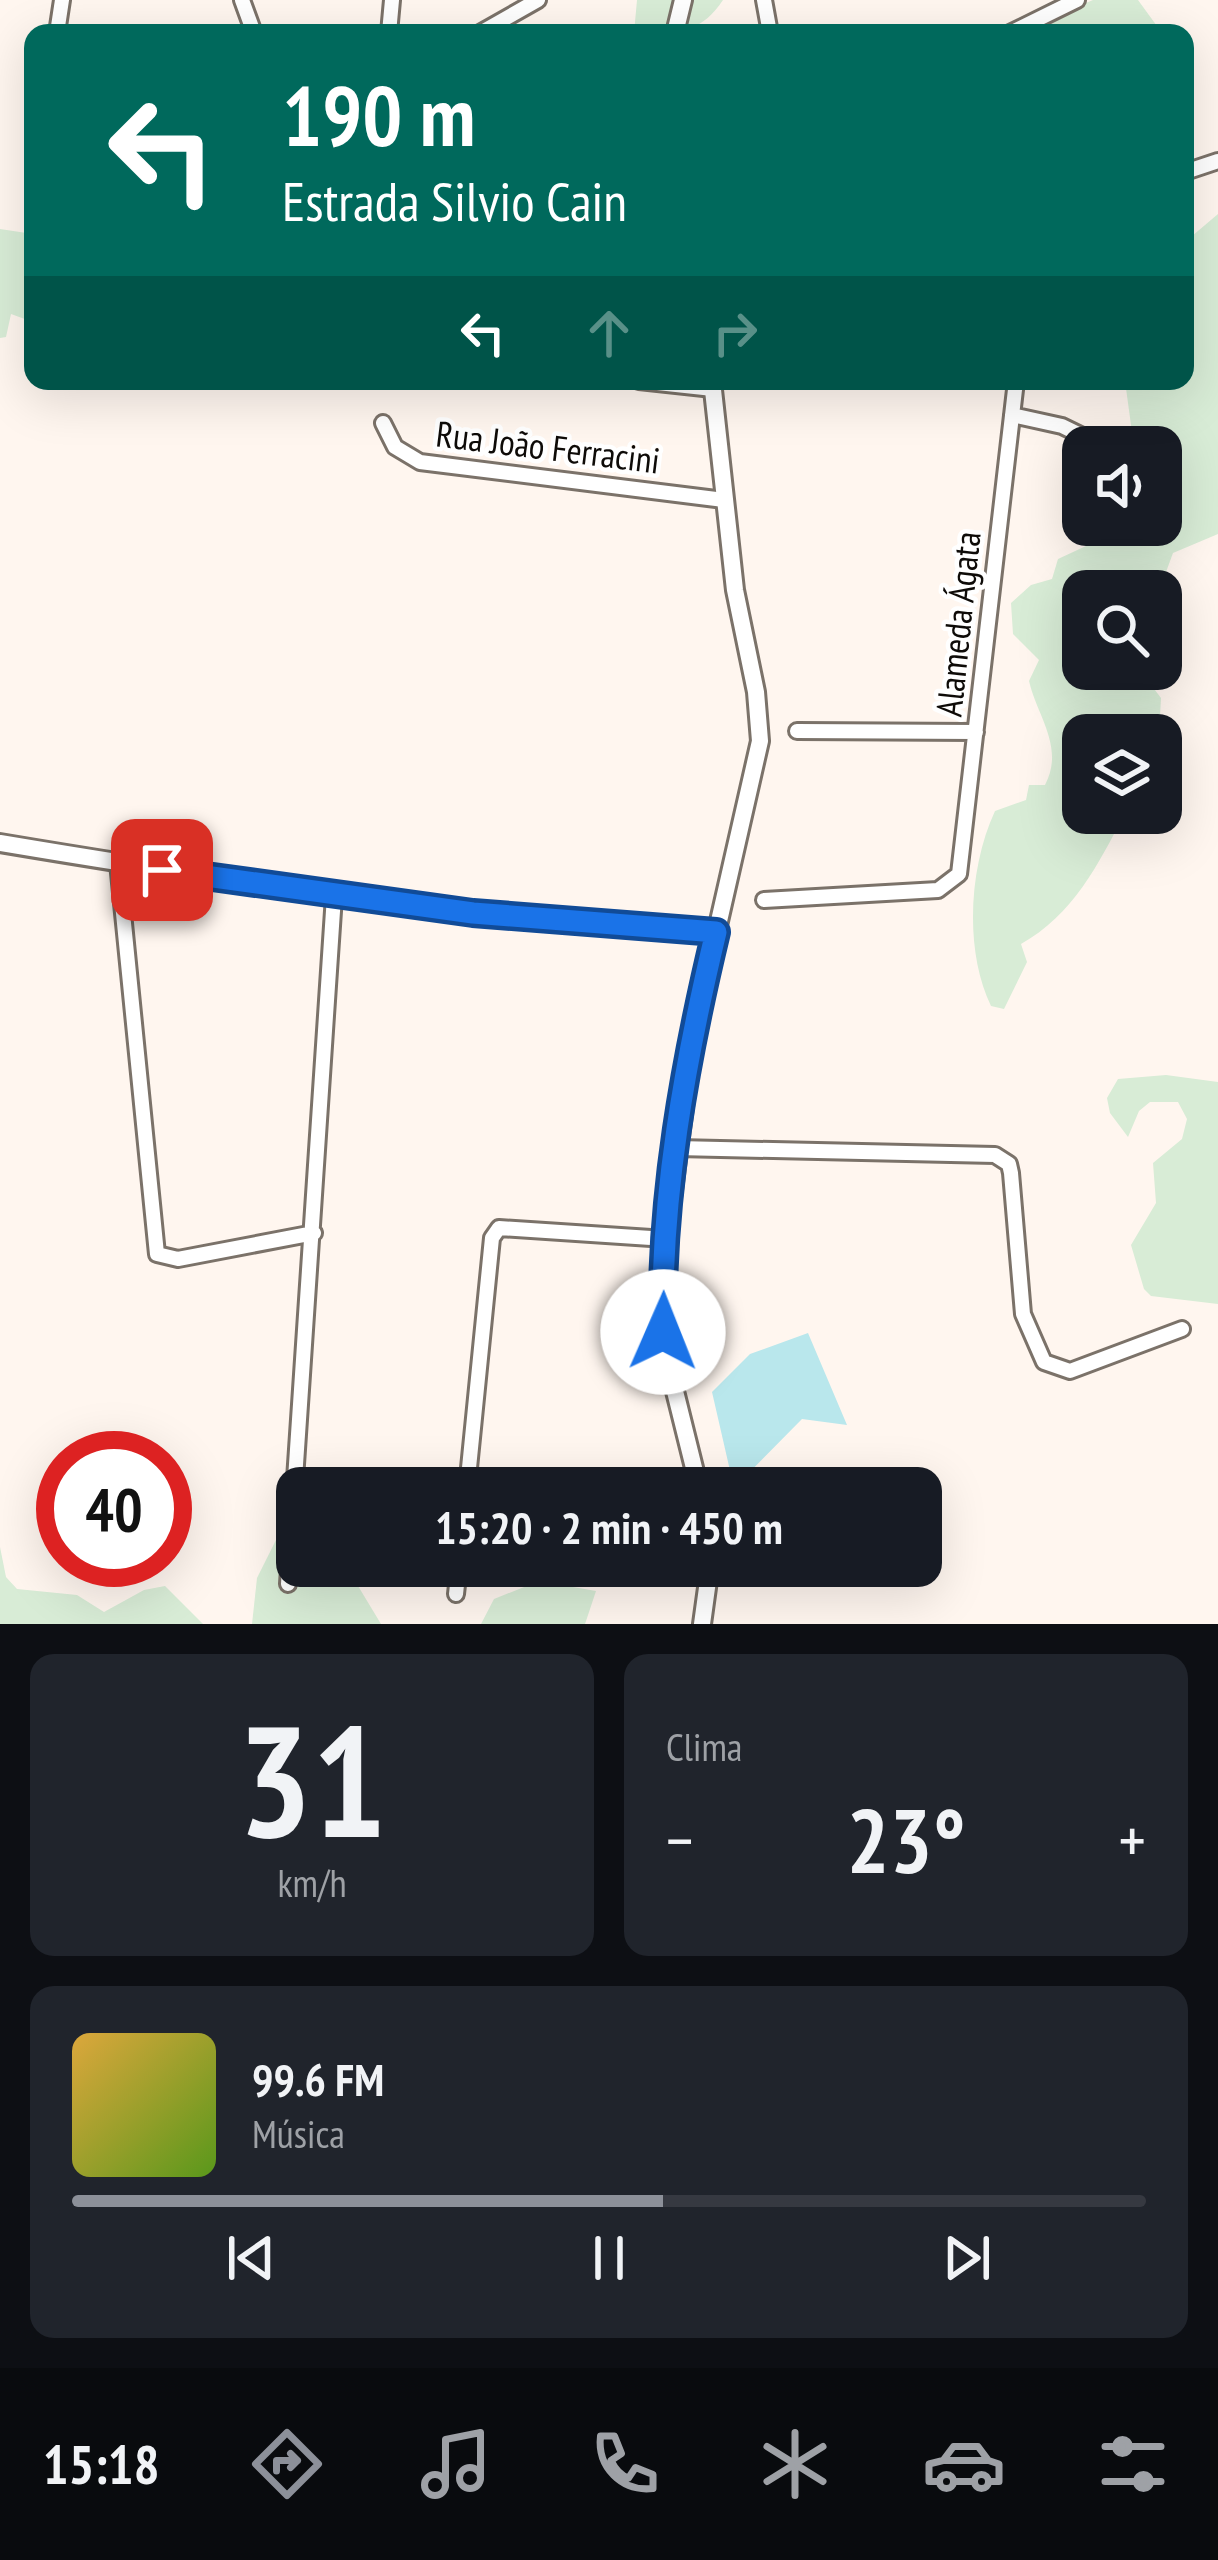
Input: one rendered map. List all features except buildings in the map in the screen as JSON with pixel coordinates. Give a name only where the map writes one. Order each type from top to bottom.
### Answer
[{"type":"street","points":[[496,24],[538,0]]},
{"type":"street","points":[[1028,24],[1077,0]]},
{"type":"street","points":[[694,1467],[666,1355],[666,1240],[677,1148],[716,932],[760,741],[756,692],[734,590],[713,390]]},
{"type":"street","name":"Alameda Ágata","points":[[764,900],[938,890],[959,874],[1015,390]]},
{"type":"street","points":[[1012,415],[1062,426]]},
{"type":"street","name":"Rua João Ferracini","points":[[383,423],[395,447],[420,461],[724,500]]},
{"type":"street","points":[[796,731],[976,732]]},
{"type":"street","points":[[0,843],[334,896],[541,920],[716,932]]},
{"type":"street","points":[[118,863],[158,1254],[178,1259],[314,1232]]},
{"type":"street","points":[[297,1467],[334,896]]},
{"type":"street","points":[[677,1148],[995,1155],[1009,1164],[1023,1314],[1044,1362],[1070,1371],[1182,1329]]},
{"type":"street","points":[[469,1467],[493,1238],[499,1228],[666,1240]]},
{"type":"street","points":[[456,1594],[457,1587]]},
{"type":"street","points":[[702,1624],[707,1587]]},
{"type":"green space","points":[[637,0],[723,0],[698,24],[635,24]]},
{"type":"green space","points":[[1093,0],[1138,0],[1155,24],[1048,24],[1057,15]]},
{"type":"green space","points":[[1218,214],[1218,534],[1173,553],[1167,570],[1062,570],[1062,690],[1155,690],[1161,698],[1160,714],[1062,714],[1062,834],[1114,834],[1070,904],[1021,944],[1027,962],[1004,1009],[991,1006],[982,984],[974,934],[980,857],[995,811],[1026,800],[1029,785],[1045,785],[1052,758],[1048,732],[1029,681],[1039,660],[1013,634],[1011,603],[1031,585],[1052,579],[1058,559],[1086,546],[1182,546],[1182,426],[1131,426],[1126,390],[1194,390],[1194,234]]},
{"type":"green space","points":[[0,229],[24,233],[24,319],[11,314],[6,337],[0,338]]},
{"type":"green space","points":[[1166,1075],[1218,1082],[1218,1304],[1151,1296],[1144,1289],[1131,1245],[1156,1203],[1153,1163],[1182,1139],[1187,1119],[1178,1102],[1150,1102],[1139,1111],[1128,1137],[1110,1113],[1107,1098],[1118,1079]]},
{"type":"green space","points":[[276,1540],[276,1587],[359,1587],[381,1624],[252,1624],[257,1578]]},
{"type":"green space","points":[[0,1547],[6,1577],[17,1589],[77,1595],[104,1612],[144,1590],[166,1587],[203,1624],[0,1624]]},
{"type":"green space","points":[[524,1587],[596,1591],[585,1624],[481,1624],[494,1599]]},
{"type":"water","points":[[808,1333],[847,1425],[802,1419],[755,1467],[729,1467],[712,1392],[750,1354]]},
{"type":"route","points":[[162,870],[473,913],[716,932],[694,1031],[677,1148],[664,1258],[663,1332]]}]
